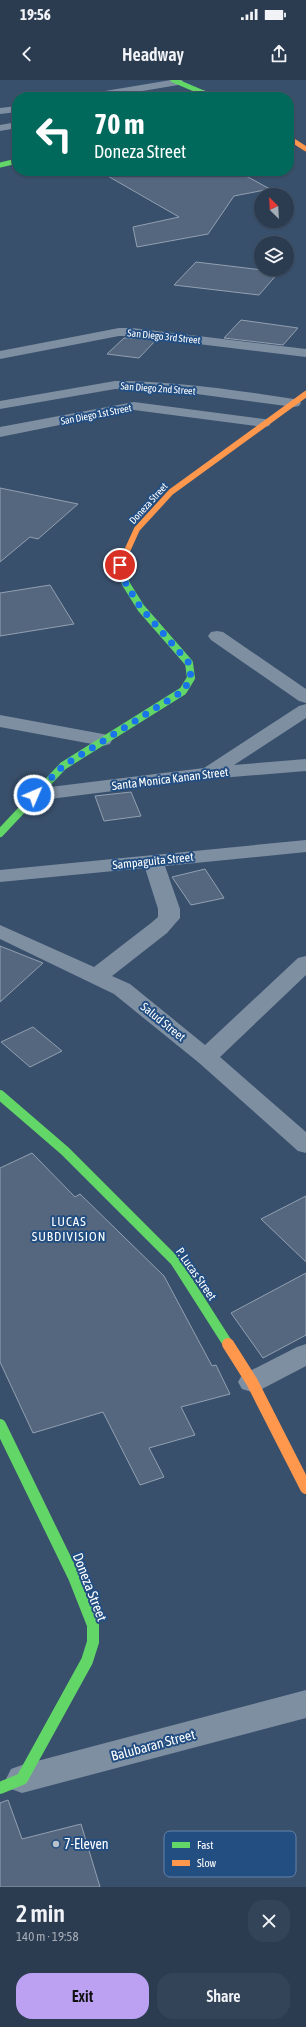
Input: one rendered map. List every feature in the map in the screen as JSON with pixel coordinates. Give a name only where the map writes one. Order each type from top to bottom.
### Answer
[{"type":"street","points":[[115,92],[176,81],[202,92]]},
{"type":"street","points":[[0,111],[12,109]]},
{"type":"street","points":[[0,128],[12,126]]},
{"type":"street","points":[[294,141],[306,149]]},
{"type":"street","points":[[0,165],[12,162]]},
{"type":"street","name":"San Diego 3rd Street","points":[[0,355],[119,332],[132,332],[306,353]]},
{"type":"street","name":"San Diego 2nd Street","points":[[0,405],[122,384],[194,390],[300,403]]},
{"type":"street","points":[[264,423],[300,403],[306,394]]},
{"type":"street","name":"San Diego 1st Street","points":[[0,432],[134,406],[264,423]]},
{"type":"street","name":"Doneza Street","points":[[0,833],[34,795],[63,766],[183,691],[191,678],[189,663],[141,608],[126,584],[120,570],[120,565],[137,529],[171,492],[264,423]]},
{"type":"street","points":[[217,636],[306,697]]},
{"type":"street","points":[[208,773],[306,710]]},
{"type":"street","points":[[0,721],[103,740]]},
{"type":"street","name":"Santa Monica Kanan Street","points":[[34,795],[208,773],[306,765]]},
{"type":"street","name":"Sampaguita Street","points":[[0,876],[306,846]]},
{"type":"street","points":[[96,977],[160,928],[169,918],[169,909],[153,861]]},
{"type":"street","name":"Salud Street","points":[[0,931],[122,989],[206,1057],[306,1145]]},
{"type":"street","points":[[206,1057],[306,963]]},
{"type":"street","name":"P. Lucas Street","points":[[0,1095],[65,1151],[175,1261],[252,1382],[306,1488]]},
{"type":"street","points":[[252,1382],[306,1354]]},
{"type":"street","name":"Doneza Street","points":[[0,1425],[19,1461],[67,1564],[93,1625],[93,1642],[87,1661],[11,1784]]},
{"type":"street","name":"Balubaran Street","points":[[11,1784],[306,1704]]},
{"type":"building","points":[[108,176],[246,176],[268,188],[254,188],[254,192],[234,196],[208,234],[137,247],[133,227],[179,217]]},
{"type":"building","points":[[196,262],[254,269],[254,276],[276,276],[259,295],[174,285]]},
{"type":"building","points":[[241,320],[298,328],[283,345],[224,338]]},
{"type":"building","points":[[124,338],[156,340],[139,358],[107,354]]},
{"type":"building","points":[[0,488],[78,504],[38,539],[30,537],[0,562]]},
{"type":"building","points":[[50,585],[74,624],[0,636],[0,593]]},
{"type":"building","points":[[131,792],[141,816],[104,821],[95,796]]},
{"type":"building","points":[[205,869],[224,898],[191,905],[172,877]]},
{"type":"building","points":[[0,946],[43,963],[0,1002]]},
{"type":"building","points":[[33,1027],[62,1051],[30,1067],[1,1042]]},
{"type":"building","points":[[32,1153],[75,1197],[80,1194],[164,1276],[212,1366],[216,1365],[230,1394],[181,1407],[195,1435],[149,1448],[164,1477],[140,1485],[103,1412],[33,1433],[0,1362],[0,1168]]},
{"type":"building","points":[[306,1196],[306,1262],[261,1219]]},
{"type":"building","points":[[306,1273],[306,1335],[263,1358],[231,1313]]},
{"type":"building","points":[[8,1800],[22,1839],[81,1824],[100,1887],[0,1887],[0,1803]]},
{"type":"traffic: fast","points":[[173,80],[201,92]]},
{"type":"traffic: fast","points":[[0,165],[12,162]]},
{"type":"traffic: fast","points":[[0,833],[63,766],[183,691],[191,678],[189,663],[141,608],[126,584],[120,565],[127,551]]},
{"type":"traffic: fast","points":[[0,1095],[65,1151],[175,1261],[228,1344]]},
{"type":"traffic: fast","points":[[0,1425],[74,1577],[93,1625],[93,1642],[87,1661],[22,1779],[0,1788]]},
{"type":"traffic: slow","points":[[294,141],[306,149]]},
{"type":"traffic: slow","points":[[127,551],[137,529],[171,492],[306,394]]},
{"type":"traffic: slow","points":[[228,1344],[252,1382],[306,1488]]},
{"type":"place","name":"7-Eleven","points":[[56,1844]]},
{"type":"district","name":"LUCAS SUBDIVISION","points":[[69,1228]]},
{"type":"route","points":[[34,795],[63,766],[183,691],[191,678],[189,663],[141,608],[126,584],[120,570],[120,565]]}]
